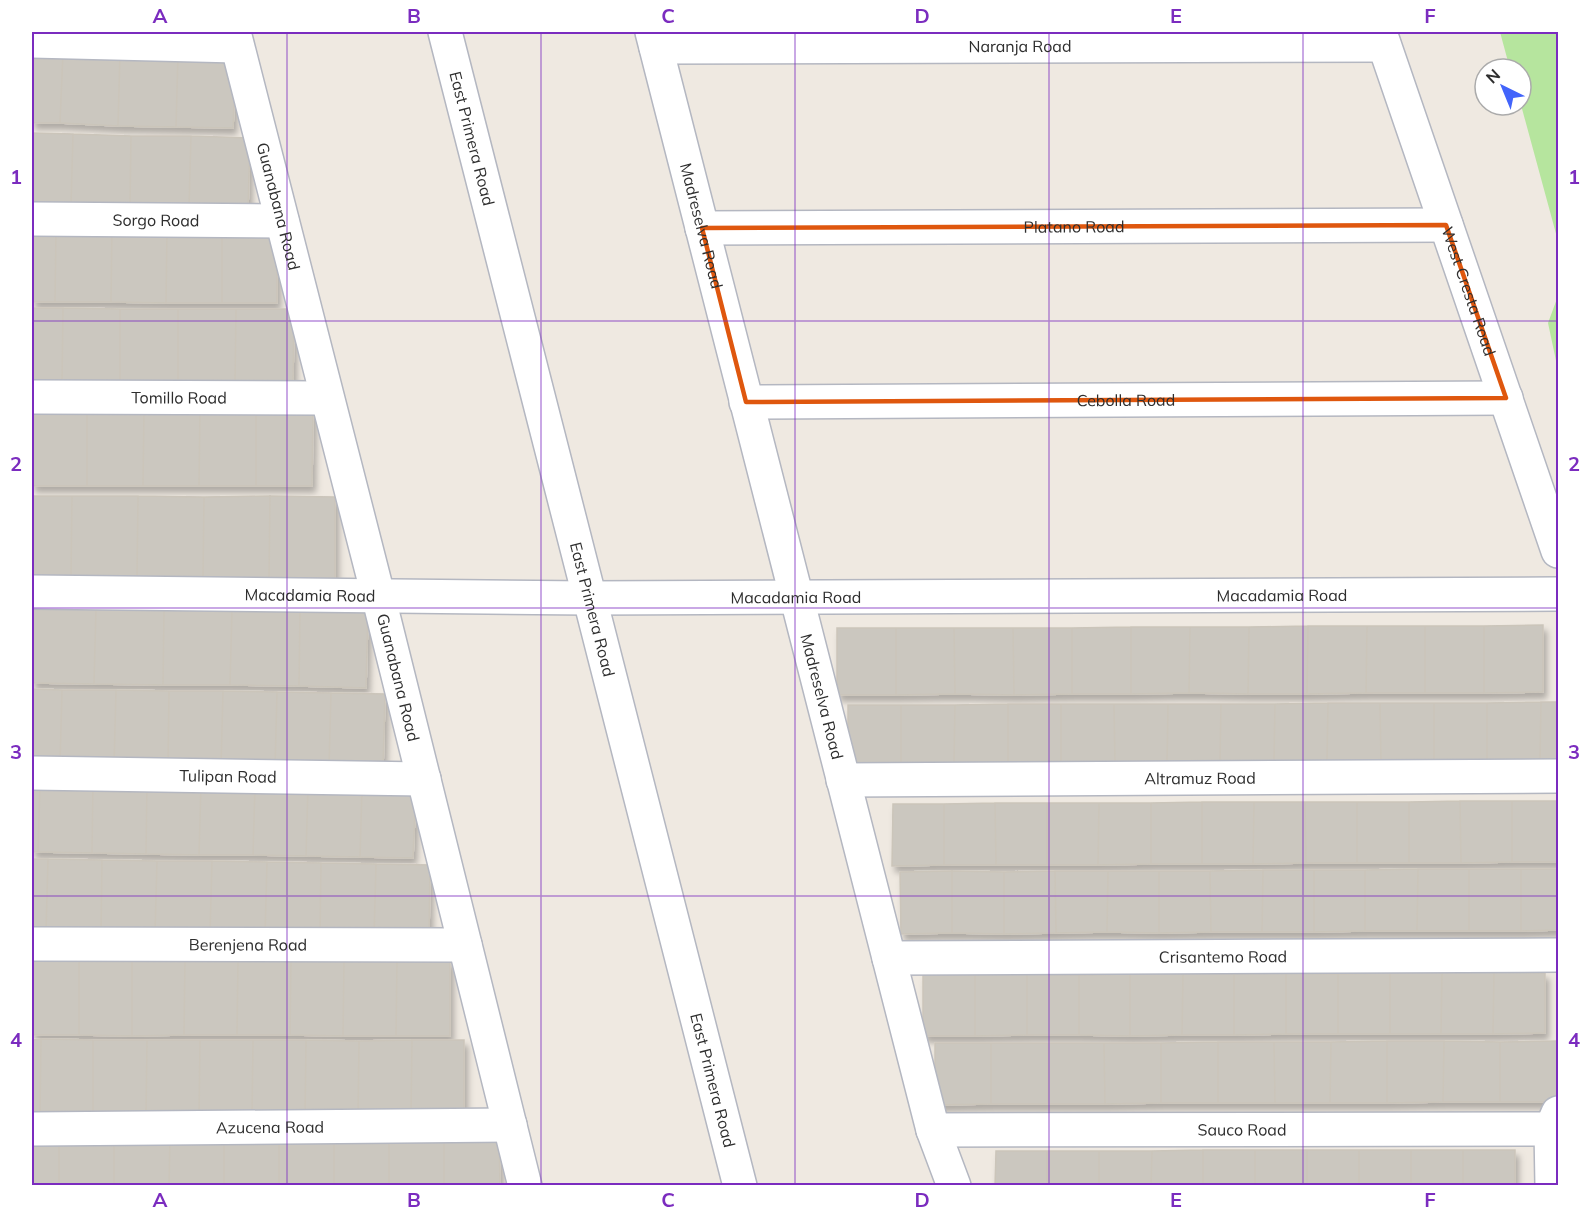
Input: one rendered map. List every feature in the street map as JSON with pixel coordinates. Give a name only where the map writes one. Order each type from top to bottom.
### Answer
[{"type":"street","name":"East Primera Road","points":[[445,32],[740,1185]]},
{"type":"street","name":"Naranja Road","points":[[654,39],[1382,38]]},
{"type":"street","name":"West Cresta Road","points":[[1382,38],[1558,550]]},
{"type":"street","points":[[32,41],[236,39]]},
{"type":"street","name":"Guanabana Road","points":[[236,39],[525,1185]]},
{"type":"street","name":"Madreselva Road","points":[[654,39],[933,1130],[954,1185]]},
{"type":"street","name":"Sorgo Road","points":[[32,219],[282,220]]},
{"type":"street","name":"Platano Road","points":[[702,228],[1446,225]]},
{"type":"street","name":"Tomillo Road","points":[[32,397],[327,398]]},
{"type":"street","name":"Cebolla Road","points":[[746,402],[1506,398]]},
{"type":"street","name":"Macadamia Road","points":[[32,592],[589,598],[1558,594]]},
{"type":"street","name":"Tulipan Road","points":[[32,773],[424,779]]},
{"type":"street","name":"Altramuz Road","points":[[843,780],[1558,776]]},
{"type":"street","name":"Berenjena Road","points":[[32,944],[465,945]]},
{"type":"street","name":"Crisantemo Road","points":[[889,958],[1558,955]]},
{"type":"street","points":[[1552,1185],[1555,1121]]},
{"type":"street","name":"Sauco Road","points":[[933,1130],[1555,1121]]},
{"type":"street","name":"Azucena Road","points":[[32,1129],[510,1125]]},
{"type":"highlighted area","points":[[1446,225],[1506,398],[746,402],[702,228]]},
{"type":"green space","points":[[1500,32],[1558,32],[1558,241],[1524,117],[1533,117],[1533,57],[1507,57]]},
{"type":"green space","points":[[1558,296],[1558,370],[1548,323]]},
{"type":"building","points":[[32,51],[63,52],[60,123],[32,123]]},
{"type":"building","points":[[63,52],[120,53],[118,126],[60,123]]},
{"type":"building","points":[[120,53],[178,54],[176,127],[118,126]]},
{"type":"building","points":[[178,54],[236,56],[233,128],[176,127]]},
{"type":"building","points":[[32,133],[73,134],[71,206],[32,205]]},
{"type":"building","points":[[73,134],[131,136],[130,207],[71,206]]},
{"type":"building","points":[[131,136],[191,136],[189,208],[130,207]]},
{"type":"building","points":[[191,136],[250,138],[248,210],[189,208]]},
{"type":"building","points":[[32,228],[56,229],[55,302],[32,302]]},
{"type":"building","points":[[112,228],[167,229],[166,303],[111,302]]},
{"type":"building","points":[[112,228],[111,302],[55,302],[56,229]]},
{"type":"building","points":[[167,229],[222,229],[222,303],[166,303]]},
{"type":"building","points":[[222,229],[277,229],[277,303],[222,303]]},
{"type":"building","points":[[32,308],[63,308],[62,383],[32,383]]},
{"type":"building","points":[[63,308],[120,309],[120,383],[62,383]]},
{"type":"building","points":[[120,309],[178,309],[178,383],[120,383]]},
{"type":"building","points":[[178,309],[236,309],[235,383],[178,383]]},
{"type":"building","points":[[236,309],[294,309],[293,383],[235,383]]},
{"type":"building","points":[[32,408],[87,409],[87,486],[32,486]]},
{"type":"building","points":[[87,409],[144,409],[143,486],[87,486]]},
{"type":"building","points":[[144,409],[200,409],[199,486],[143,486]]},
{"type":"building","points":[[200,409],[256,409],[256,486],[199,486]]},
{"type":"building","points":[[256,409],[313,409],[312,486],[256,486]]},
{"type":"building","points":[[32,496],[72,496],[71,578],[32,578]]},
{"type":"building","points":[[72,496],[138,496],[137,578],[71,578]]},
{"type":"building","points":[[138,496],[204,497],[203,578],[137,578]]},
{"type":"building","points":[[270,496],[335,497],[335,578],[269,579]]},
{"type":"building","points":[[270,496],[269,579],[203,578],[204,497]]},
{"type":"building","points":[[32,607],[96,608],[94,684],[32,683]]},
{"type":"building","points":[[96,608],[164,609],[163,685],[94,684]]},
{"type":"building","points":[[164,609],[232,610],[230,685],[163,685]]},
{"type":"building","points":[[232,610],[300,612],[299,686],[230,685]]},
{"type":"building","points":[[300,612],[368,612],[366,688],[299,686]]},
{"type":"building","points":[[1543,625],[1543,692],[1484,693],[1484,626]]},
{"type":"building","points":[[1308,626],[1367,626],[1366,693],[1307,694]]},
{"type":"building","points":[[1308,626],[1307,694],[1248,694],[1249,627]]},
{"type":"building","points":[[1367,626],[1425,626],[1425,693],[1366,693]]},
{"type":"building","points":[[1425,626],[1484,626],[1484,693],[1425,693]]},
{"type":"building","points":[[1131,627],[1190,627],[1189,693],[1131,694]]},
{"type":"building","points":[[1131,627],[1131,694],[1072,694],[1072,628]]},
{"type":"building","points":[[1190,627],[1249,627],[1248,694],[1189,693]]},
{"type":"building","points":[[837,628],[896,628],[896,695],[837,695]]},
{"type":"building","points":[[896,628],[954,628],[955,694],[896,695]]},
{"type":"building","points":[[954,628],[1013,628],[1014,695],[955,694]]},
{"type":"building","points":[[1013,628],[1072,628],[1072,694],[1014,695]]},
{"type":"building","points":[[32,689],[62,690],[60,765],[32,764]]},
{"type":"building","points":[[62,690],[116,690],[114,766],[60,765]]},
{"type":"building","points":[[116,690],[169,691],[168,766],[114,766]]},
{"type":"building","points":[[169,691],[223,691],[221,767],[168,766]]},
{"type":"building","points":[[223,691],[277,692],[275,768],[221,767]]},
{"type":"building","points":[[277,692],[331,693],[329,768],[275,768]]},
{"type":"building","points":[[331,693],[385,694],[383,769],[329,768]]},
{"type":"building","points":[[1541,702],[1558,702],[1558,761],[1540,761]]},
{"type":"building","points":[[1541,702],[1540,761],[1487,762],[1487,703]]},
{"type":"building","points":[[1328,703],[1380,703],[1381,762],[1327,762]]},
{"type":"building","points":[[1328,703],[1327,762],[1274,763],[1275,704]]},
{"type":"building","points":[[1380,703],[1434,703],[1434,762],[1381,762]]},
{"type":"building","points":[[1434,703],[1487,703],[1487,762],[1434,762]]},
{"type":"building","points":[[1008,704],[1061,704],[1061,764],[1008,764]]},
{"type":"building","points":[[1008,704],[1008,764],[954,764],[955,705]]},
{"type":"building","points":[[1061,704],[1114,704],[1115,763],[1061,764]]},
{"type":"building","points":[[1114,704],[1168,704],[1167,764],[1115,763]]},
{"type":"building","points":[[1168,704],[1221,704],[1220,763],[1167,764]]},
{"type":"building","points":[[1221,704],[1275,704],[1274,763],[1220,763]]},
{"type":"building","points":[[848,705],[901,705],[901,764],[848,764]]},
{"type":"building","points":[[901,705],[955,705],[954,764],[901,764]]},
{"type":"building","points":[[32,782],[40,782],[38,852],[32,852]]},
{"type":"building","points":[[40,782],[93,783],[92,853],[38,852]]},
{"type":"building","points":[[93,783],[147,784],[146,854],[92,853]]},
{"type":"building","points":[[147,784],[201,784],[199,855],[146,854]]},
{"type":"building","points":[[201,784],[255,786],[253,855],[199,855]]},
{"type":"building","points":[[255,786],[308,787],[306,856],[253,855]]},
{"type":"building","points":[[308,787],[362,787],[360,857],[306,856]]},
{"type":"building","points":[[362,787],[416,788],[413,858],[360,857]]},
{"type":"building","points":[[1460,801],[1512,801],[1512,862],[1461,863]]},
{"type":"building","points":[[1460,801],[1461,863],[1409,863],[1409,802]]},
{"type":"building","points":[[1512,801],[1558,801],[1558,862],[1512,862]]},
{"type":"building","points":[[1202,802],[1254,802],[1253,864],[1202,864]]},
{"type":"building","points":[[1202,802],[1202,864],[1151,864],[1151,803]]},
{"type":"building","points":[[1254,802],[1305,802],[1306,863],[1253,864]]},
{"type":"building","points":[[1305,802],[1357,802],[1357,863],[1306,863]]},
{"type":"building","points":[[1357,802],[1409,802],[1409,863],[1357,863]]},
{"type":"building","points":[[995,803],[1047,803],[1047,865],[996,865]]},
{"type":"building","points":[[995,803],[996,865],[944,865],[944,804]]},
{"type":"building","points":[[1047,803],[1099,803],[1098,865],[1047,865]]},
{"type":"building","points":[[1099,803],[1151,803],[1151,864],[1098,865]]},
{"type":"building","points":[[893,804],[944,804],[944,865],[892,866]]},
{"type":"building","points":[[32,859],[48,859],[46,932],[32,931]]},
{"type":"building","points":[[48,859],[102,860],[101,933],[46,932]]},
{"type":"building","points":[[102,860],[157,861],[155,933],[101,933]]},
{"type":"building","points":[[157,861],[212,861],[210,934],[155,933]]},
{"type":"building","points":[[212,861],[267,862],[265,935],[210,934]]},
{"type":"building","points":[[267,862],[321,863],[320,936],[265,935]]},
{"type":"building","points":[[321,863],[376,864],[374,937],[320,936]]},
{"type":"building","points":[[376,864],[430,865],[429,938],[374,937]]},
{"type":"building","points":[[1418,869],[1469,869],[1469,931],[1417,931]]},
{"type":"building","points":[[1418,869],[1417,931],[1365,931],[1365,870]]},
{"type":"building","points":[[1469,869],[1521,869],[1521,931],[1469,931]]},
{"type":"building","points":[[1521,869],[1558,869],[1558,930],[1521,931]]},
{"type":"building","points":[[1263,870],[1314,870],[1314,932],[1262,932]]},
{"type":"building","points":[[1263,870],[1262,932],[1211,932],[1210,871]]},
{"type":"building","points":[[1314,870],[1365,870],[1365,931],[1314,932]]},
{"type":"building","points":[[952,871],[1004,872],[1004,934],[952,933]]},
{"type":"building","points":[[952,871],[952,933],[901,934],[900,872]]},
{"type":"building","points":[[1055,871],[1108,871],[1107,932],[1056,933]]},
{"type":"building","points":[[1055,871],[1056,933],[1004,934],[1004,872]]},
{"type":"building","points":[[1108,871],[1159,871],[1159,933],[1107,932]]},
{"type":"building","points":[[1159,871],[1210,871],[1211,932],[1159,933]]},
{"type":"building","points":[[32,959],[79,959],[79,1035],[32,1035]]},
{"type":"building","points":[[79,959],[132,959],[132,1036],[79,1035]]},
{"type":"building","points":[[132,959],[185,959],[184,1035],[132,1036]]},
{"type":"building","points":[[185,959],[238,959],[237,1035],[184,1035]]},
{"type":"building","points":[[238,959],[291,959],[290,1035],[237,1035]]},
{"type":"building","points":[[291,959],[344,960],[343,1036],[290,1035]]},
{"type":"building","points":[[344,960],[397,960],[396,1036],[343,1036]]},
{"type":"building","points":[[397,960],[450,960],[450,1036],[396,1036]]},
{"type":"building","points":[[1494,972],[1545,973],[1545,1033],[1493,1034]]},
{"type":"building","points":[[1494,972],[1493,1034],[1441,1034],[1442,973]]},
{"type":"building","points":[[1286,973],[1338,974],[1338,1034],[1286,1034]]},
{"type":"building","points":[[1286,973],[1286,1034],[1234,1035],[1234,974]]},
{"type":"building","points":[[1390,973],[1442,973],[1441,1034],[1390,1034]]},
{"type":"building","points":[[1390,973],[1390,1034],[1338,1034],[1338,974]]},
{"type":"building","points":[[1027,974],[1079,975],[1079,1035],[1027,1035]]},
{"type":"building","points":[[1027,974],[1027,1035],[975,1036],[975,975]]},
{"type":"building","points":[[1130,974],[1183,974],[1182,1035],[1130,1036]]},
{"type":"building","points":[[1130,974],[1130,1036],[1079,1035],[1079,975]]},
{"type":"building","points":[[1183,974],[1234,974],[1234,1035],[1182,1035]]},
{"type":"building","points":[[923,975],[975,975],[975,1036],[923,1036]]},
{"type":"building","points":[[41,1039],[93,1040],[93,1116],[40,1116]]},
{"type":"building","points":[[41,1039],[40,1116],[32,1116],[32,1040]]},
{"type":"building","points":[[93,1040],[147,1040],[146,1116],[93,1116]]},
{"type":"building","points":[[147,1040],[200,1040],[199,1116],[146,1116]]},
{"type":"building","points":[[200,1040],[253,1040],[252,1116],[199,1116]]},
{"type":"building","points":[[253,1040],[306,1040],[305,1117],[252,1116]]},
{"type":"building","points":[[306,1040],[359,1041],[358,1117],[305,1117]]},
{"type":"building","points":[[412,1040],[464,1040],[464,1116],[411,1117]]},
{"type":"building","points":[[412,1040],[411,1117],[358,1117],[359,1041]]},
{"type":"building","points":[[1387,1041],[1444,1041],[1443,1102],[1387,1103]]},
{"type":"building","points":[[1387,1041],[1387,1103],[1330,1103],[1331,1042]]},
{"type":"building","points":[[1444,1041],[1500,1042],[1500,1102],[1443,1102]]},
{"type":"building","points":[[1557,1041],[1557,1102],[1500,1102],[1500,1042]]},
{"type":"building","points":[[1218,1042],[1274,1042],[1275,1103],[1218,1103]]},
{"type":"building","points":[[1218,1042],[1218,1103],[1161,1103],[1161,1043]]},
{"type":"building","points":[[1274,1042],[1331,1042],[1330,1103],[1275,1103]]},
{"type":"building","points":[[935,1043],[991,1043],[991,1104],[935,1105]]},
{"type":"building","points":[[991,1043],[1048,1043],[1048,1104],[991,1104]]},
{"type":"building","points":[[1048,1043],[1104,1043],[1105,1104],[1048,1104]]},
{"type":"building","points":[[1104,1043],[1161,1043],[1161,1103],[1105,1104]]},
{"type":"building","points":[[499,1133],[500,1186],[444,1186],[444,1134]]},
{"type":"building","points":[[389,1134],[444,1134],[444,1186],[389,1186]]},
{"type":"building","points":[[389,1134],[389,1186],[334,1186],[334,1135]]},
{"type":"building","points":[[279,1135],[334,1135],[334,1186],[279,1186]]},
{"type":"building","points":[[279,1135],[279,1186],[224,1186],[224,1136]]},
{"type":"building","points":[[170,1136],[224,1136],[224,1186],[169,1186]]},
{"type":"building","points":[[170,1136],[169,1186],[114,1186],[114,1137]]},
{"type":"building","points":[[32,1137],[59,1137],[59,1186],[32,1186]]},
{"type":"building","points":[[59,1137],[114,1137],[114,1186],[59,1186]]},
{"type":"building","points":[[1203,1150],[1255,1150],[1255,1186],[1203,1186]]},
{"type":"building","points":[[1203,1150],[1203,1186],[1151,1186],[1152,1151]]},
{"type":"building","points":[[1255,1150],[1307,1150],[1307,1186],[1255,1186]]},
{"type":"building","points":[[1307,1150],[1359,1150],[1359,1186],[1307,1186]]},
{"type":"building","points":[[1359,1150],[1411,1150],[1411,1186],[1359,1186]]},
{"type":"building","points":[[1411,1150],[1463,1150],[1463,1186],[1411,1186]]},
{"type":"building","points":[[1463,1150],[1515,1150],[1515,1186],[1463,1186]]},
{"type":"building","points":[[996,1151],[1047,1151],[1047,1186],[995,1186]]},
{"type":"building","points":[[1047,1151],[1099,1151],[1099,1186],[1047,1186]]},
{"type":"building","points":[[1099,1151],[1152,1151],[1151,1186],[1099,1186]]}]
